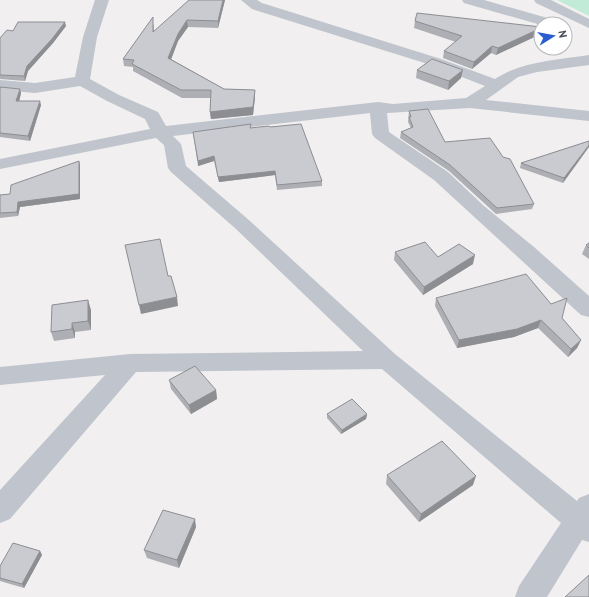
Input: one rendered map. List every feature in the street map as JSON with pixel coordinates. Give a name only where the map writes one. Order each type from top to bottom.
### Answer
[{"type":"street","points":[[82,81],[90,37],[102,0]]},
{"type":"street","points":[[248,0],[264,8],[436,62],[496,85]]},
{"type":"street","points":[[469,0],[533,18]]},
{"type":"street","points":[[542,0],[589,24]]},
{"type":"street","points":[[573,29],[589,34]]},
{"type":"street","points":[[470,103],[513,74],[536,68],[589,60]]},
{"type":"street","points":[[0,85],[35,88],[82,81],[113,98],[152,116],[160,132],[172,144],[177,168],[243,225],[388,360],[585,519],[530,597]]},
{"type":"street","points":[[0,164],[160,132],[378,107],[393,109],[470,103],[589,116]]},
{"type":"street","points":[[378,107],[381,134],[441,176],[477,210],[527,252],[589,309]]},
{"type":"street","points":[[0,376],[130,363],[388,360]]},
{"type":"street","points":[[0,510],[130,363]]},
{"type":"green space","points":[[557,0],[589,0],[589,16]]},
{"type":"building","points":[[189,0],[223,0],[218,21],[187,20],[178,34],[168,58],[224,89],[255,90],[253,107],[210,112],[211,90],[181,90],[132,64],[134,60],[123,59],[153,17],[153,32]]},
{"type":"building","points":[[417,13],[533,26],[533,32],[498,48],[492,46],[474,62],[444,51],[462,36],[415,21]]},
{"type":"building","points":[[18,22],[65,22],[52,39],[27,66],[24,76],[0,75],[0,38],[7,30],[13,31]]},
{"type":"building","points":[[432,59],[463,70],[449,81],[417,70]]},
{"type":"building","points":[[0,87],[20,89],[16,101],[40,101],[28,136],[0,133]]},
{"type":"building","points":[[428,109],[445,142],[490,138],[503,157],[510,159],[534,204],[497,208],[450,165],[401,132],[413,127],[409,117],[411,117],[409,111]]},
{"type":"building","points":[[251,124],[250,128],[301,124],[322,181],[277,185],[275,171],[218,177],[214,156],[198,161],[193,132]]},
{"type":"building","points":[[589,141],[589,145],[564,178],[521,163]]},
{"type":"building","points":[[79,161],[79,194],[18,202],[17,212],[0,213],[0,195],[10,194],[11,185]]},
{"type":"building","points":[[160,239],[168,276],[171,276],[177,297],[139,305],[125,245]]},
{"type":"building","points":[[425,242],[438,257],[459,244],[475,255],[424,287],[395,252]]},
{"type":"building","points":[[526,274],[551,304],[567,298],[562,318],[581,340],[571,349],[541,320],[517,329],[459,340],[436,298]]},
{"type":"building","points":[[88,300],[88,321],[72,323],[72,329],[51,332],[52,305]]},
{"type":"building","points":[[195,366],[216,390],[189,405],[169,380]]},
{"type":"building","points":[[352,399],[367,414],[342,430],[327,414]]},
{"type":"building","points":[[442,441],[476,476],[421,514],[387,475]]},
{"type":"building","points":[[163,510],[195,519],[177,560],[144,550]]},
{"type":"building","points":[[13,543],[40,551],[22,584],[0,578],[0,566]]},
{"type":"building","points":[[589,575],[589,597],[565,597]]}]
